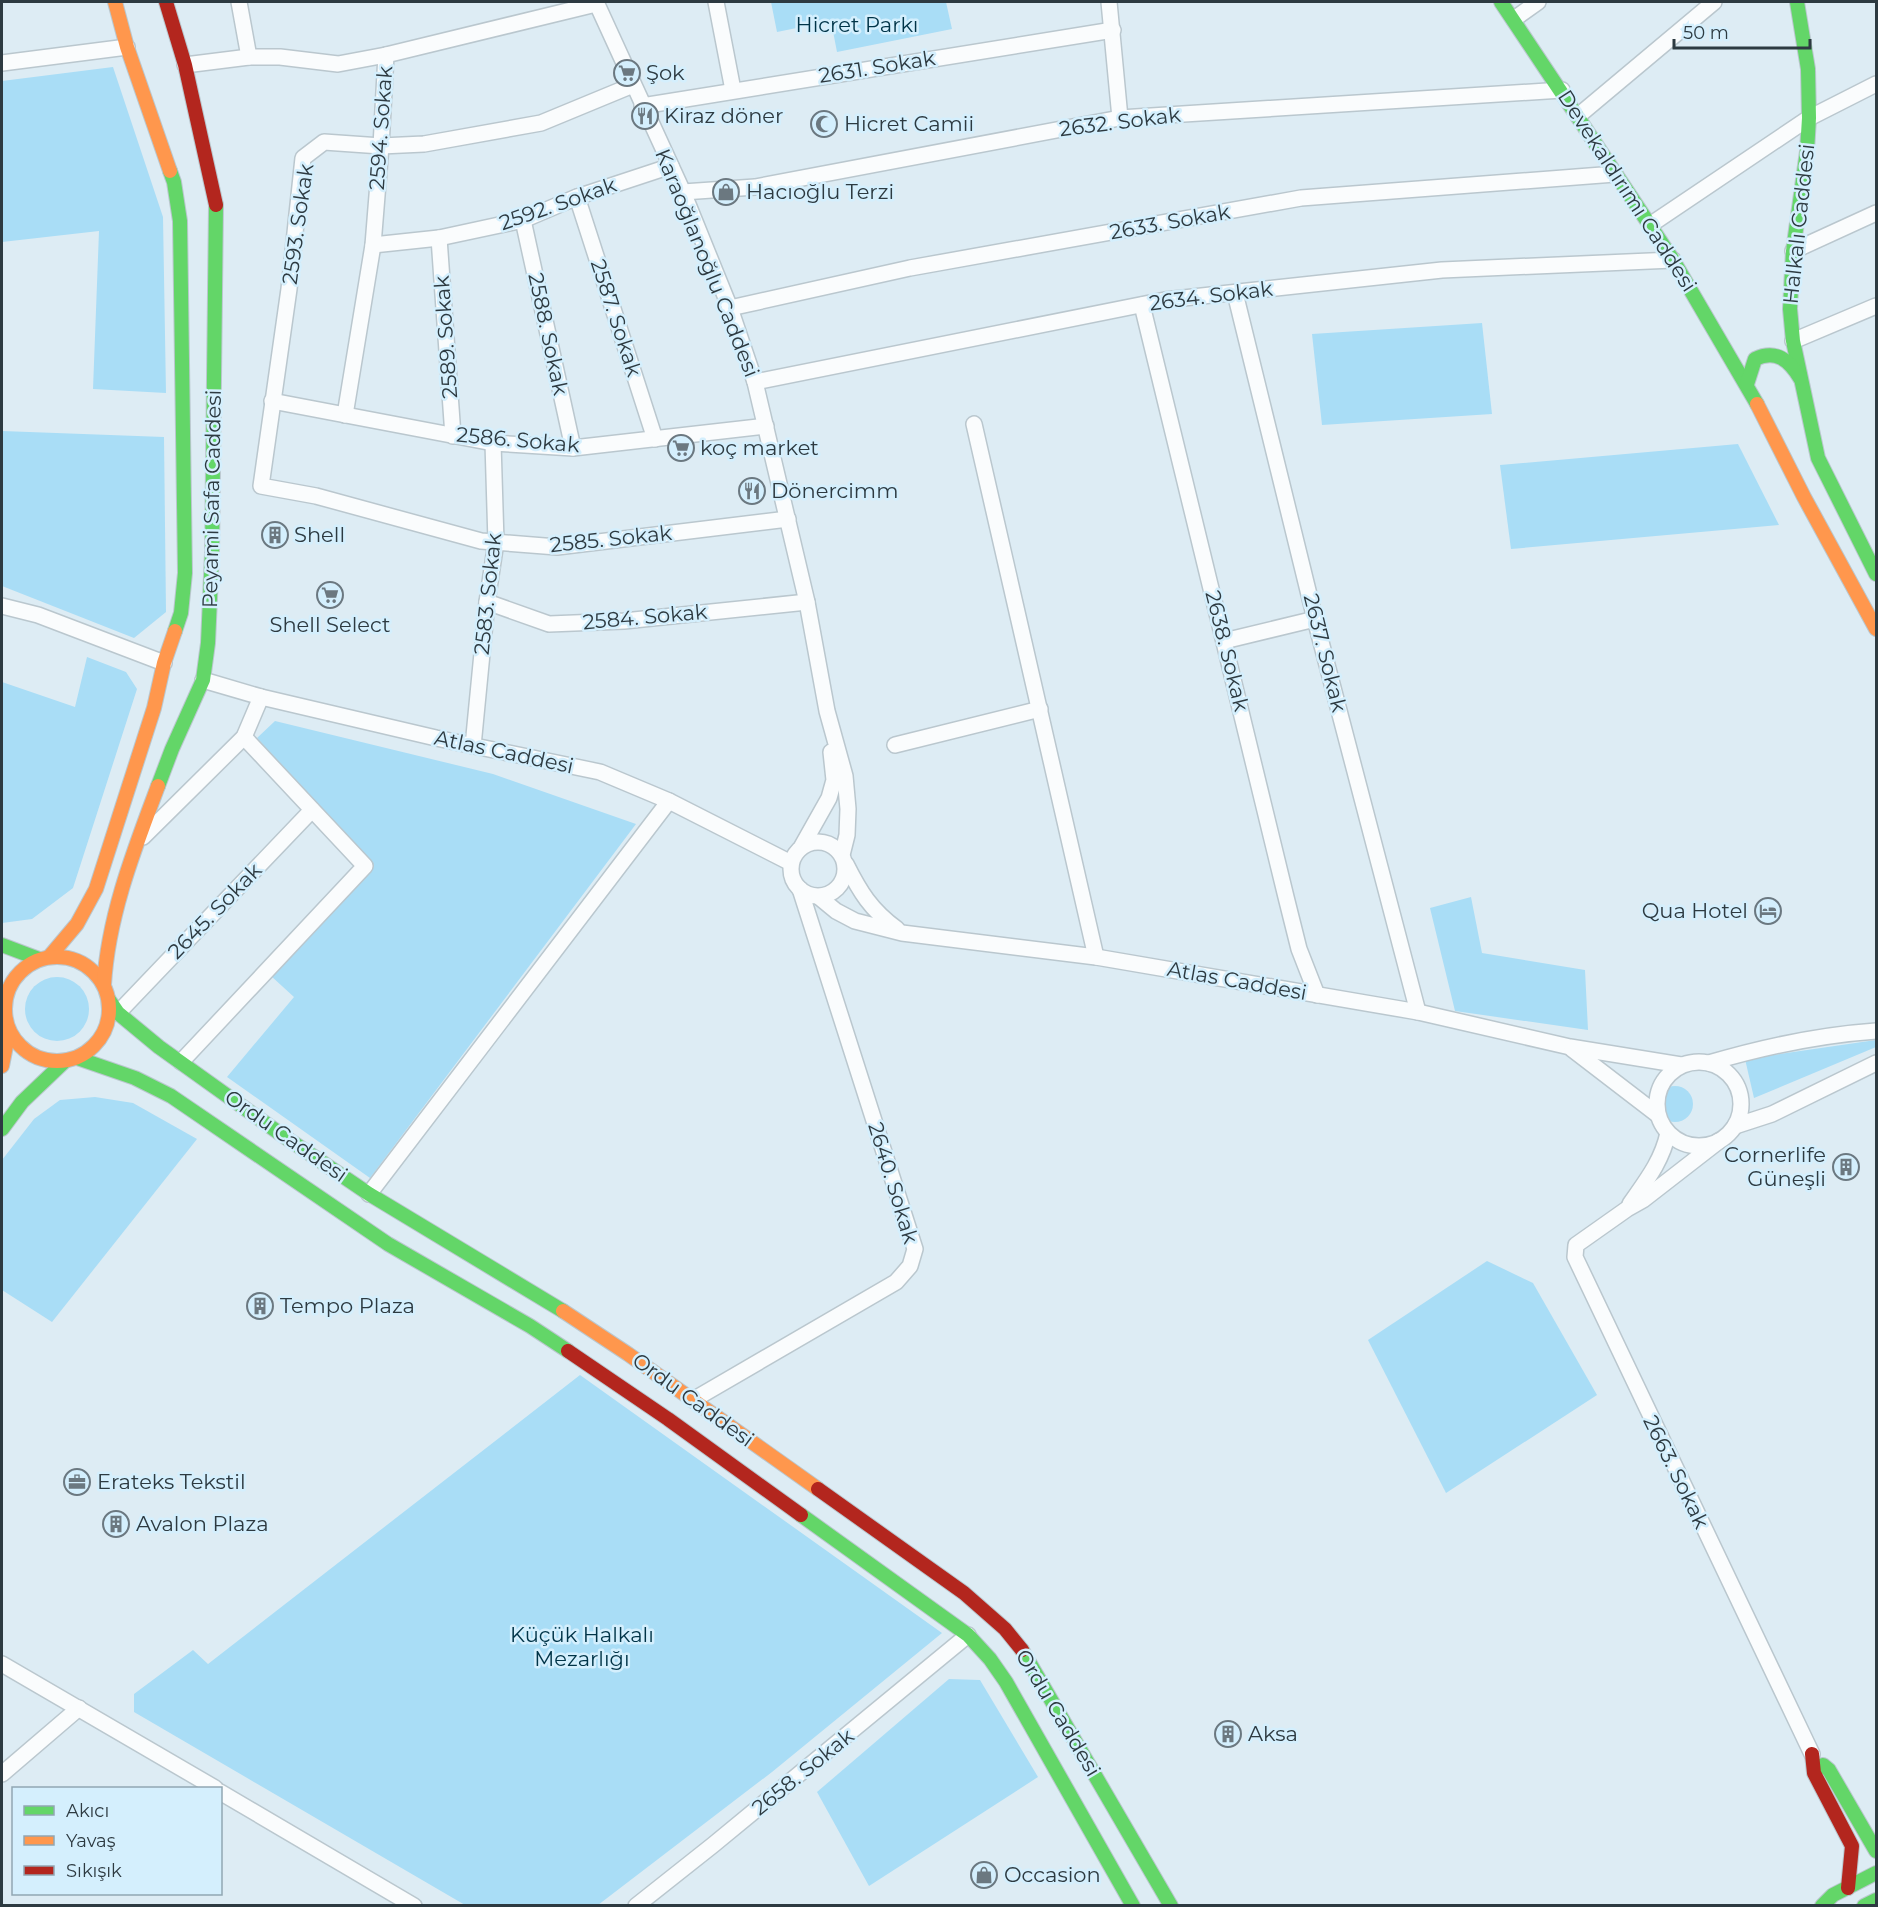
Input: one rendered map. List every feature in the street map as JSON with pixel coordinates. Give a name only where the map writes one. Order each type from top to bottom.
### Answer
[{"type":"main road","name":"Peyami Safa Caddesi","points":[[44,958],[77,924],[96,889],[168,666],[181,613],[185,573],[180,221],[174,182],[127,47],[115,2]]},
{"type":"main road","name":"Peyami Safa Caddesi","points":[[104,985],[105,967],[116,910],[137,843],[200,676],[208,643],[212,553],[216,206],[185,64],[166,2]]},
{"type":"main road","name":"Devekaldırımı Caddesi","points":[[1501,2],[1562,90],[1673,260],[1747,384]]},
{"type":"main road","name":"Halkalı Caddesi","points":[[1797,2],[1808,69],[1809,118],[1807,151],[1793,251],[1790,309],[1793,341],[1818,458],[1876,574]]},
{"type":"main road","points":[[1804,386],[1793,366],[1782,357],[1773,354],[1755,359],[1747,384],[1804,497],[1876,629]]},
{"type":"main road","points":[[168,666],[165,684],[177,691],[186,693],[200,676]]},
{"type":"main road","points":[[2,945],[44,958],[66,957],[82,962],[95,972],[114,1006],[103,1035],[92,1049],[71,1060],[28,1096],[2,1129]]},
{"type":"main road","points":[[2,1066],[5,1000],[11,983],[23,969],[44,958]]},
{"type":"main road","name":"Ordu Caddesi","points":[[114,1006],[181,1062],[282,1136],[369,1194],[561,1310],[628,1354],[964,1593],[1005,1629],[1035,1669],[1171,1905]]},
{"type":"main road","points":[[5,1020],[19,1045],[32,1056],[48,1061],[71,1060]]},
{"type":"main road","name":"Ordu Caddesi","points":[[71,1060],[135,1078],[171,1096],[388,1244],[539,1332],[668,1419],[968,1635],[990,1659],[1006,1682],[1133,1905]]},
{"type":"main road","points":[[1812,1754],[1829,1770],[1876,1851]]},
{"type":"main road","points":[[1812,1754],[1814,1773],[1852,1846],[1848,1888]]},
{"type":"main road","points":[[1822,1905],[1833,1895],[1876,1873]]},
{"type":"main road","points":[[1864,1905],[1876,1900]]},
{"type":"street","points":[[239,2],[249,57]]},
{"type":"street","points":[[716,2],[733,90]]},
{"type":"street","points":[[1109,2],[1120,118]]},
{"type":"street","points":[[1514,19],[1538,2]]},
{"type":"street","points":[[1578,116],[1714,2]]},
{"type":"street","name":"2594. Sokak","points":[[345,415],[372,246],[386,55],[596,3]]},
{"type":"street","name":"Karaoğlanoğlu Caddesi","points":[[596,3],[683,192],[730,308],[755,382],[807,602],[827,711]]},
{"type":"street","name":"2631. Sokak","points":[[642,106],[1113,30]]},
{"type":"street","points":[[2,63],[127,47]]},
{"type":"street","points":[[185,64],[249,57],[280,57],[338,64],[386,55]]},
{"type":"street","points":[[1650,225],[1809,118],[1876,84]]},
{"type":"street","name":"2593. Sokak","points":[[261,486],[289,289],[303,158],[324,142],[381,146],[424,144],[541,123],[633,85]]},
{"type":"street","name":"2632. Sokak","points":[[683,192],[755,187],[1120,118],[1562,90]]},
{"type":"street","name":"2592. Sokak","points":[[372,246],[439,238],[523,220],[577,197],[671,166]]},
{"type":"street","name":"2633. Sokak","points":[[730,308],[910,268],[1301,198],[1615,174]]},
{"type":"street","name":"2587. Sokak","points":[[577,197],[655,439]]},
{"type":"street","points":[[1793,251],[1876,213]]},
{"type":"street","name":"2588. Sokak","points":[[523,220],[573,448]]},
{"type":"street","name":"2589. Sokak","points":[[439,238],[453,436]]},
{"type":"street","name":"2634. Sokak","points":[[755,382],[1165,300],[1442,270],[1673,260]]},
{"type":"street","name":"2637. Sokak","points":[[1236,292],[1315,619],[1418,1012]]},
{"type":"street","name":"2638. Sokak","points":[[1142,305],[1291,918],[1299,949],[1317,995]]},
{"type":"street","points":[[1793,341],[1876,306]]},
{"type":"street","name":"2586. Sokak","points":[[272,401],[493,443],[573,448],[766,426]]},
{"type":"street","points":[[974,424],[1096,957]]},
{"type":"street","name":"2583. Sokak","points":[[473,746],[487,602],[496,542],[493,443]]},
{"type":"street","name":"2585. Sokak","points":[[261,486],[316,496],[481,542],[557,547],[788,519]]},
{"type":"street","name":"2584. Sokak","points":[[487,602],[549,624],[624,621],[807,602]]},
{"type":"street","points":[[2,606],[38,615],[168,666]]},
{"type":"street","points":[[1224,641],[1315,619]]},
{"type":"street","name":"Atlas Caddesi","points":[[200,676],[261,697],[473,746],[600,772],[669,801],[791,863]]},
{"type":"street","points":[[137,843],[244,737],[261,697]]},
{"type":"street","points":[[895,745],[1040,709]]},
{"type":"street","points":[[827,711],[845,776],[848,809],[844,859],[846,873],[837,889],[819,897],[800,889],[792,878],[791,863],[829,798],[834,780],[827,711]]},
{"type":"street","points":[[181,1062],[365,866],[244,737]]},
{"type":"street","points":[[369,1194],[669,801]]},
{"type":"street","name":"2645. Sokak","points":[[114,1006],[312,810]]},
{"type":"street","points":[[802,846],[819,841],[828,843],[844,859],[867,901],[879,915],[902,933]]},
{"type":"street","name":"2640. Sokak","points":[[693,1400],[896,1282],[910,1266],[915,1249],[800,889]]},
{"type":"street","name":"Atlas Caddesi","points":[[819,897],[836,911],[855,921],[902,933],[1096,957],[1418,1012],[1570,1047],[1681,1065]]},
{"type":"street","points":[[1709,1063],[1748,1051],[1847,1033],[1876,1031]]},
{"type":"street","name":"Atlas Caddesi","points":[[1570,1047],[1658,1115]]},
{"type":"street","points":[[1627,1209],[1643,1200],[1719,1141],[1728,1134],[1735,1126],[1740,1113],[1741,1100],[1738,1088],[1731,1076],[1721,1068],[1709,1063],[1695,1061],[1681,1065],[1663,1080],[1656,1103],[1658,1115],[1668,1133],[1679,1142],[1692,1146],[1706,1146],[1719,1141]]},
{"type":"street","points":[[1735,1126],[1772,1114],[1876,1063]]},
{"type":"street","points":[[1627,1209],[1656,1167],[1665,1148],[1668,1133]]},
{"type":"street","name":"2663. Sokak","points":[[1627,1209],[1576,1245],[1575,1257],[1812,1754]]},
{"type":"street","name":"2658. Sokak","points":[[636,1905],[713,1845],[968,1635]]},
{"type":"street","points":[[2,1664],[213,1787]]},
{"type":"street","points":[[2,1774],[79,1708]]},
{"type":"street","points":[[222,1793],[414,1905]]},
{"type":"green space","name":"Hicret Parkı","points":[[771,2],[946,2],[952,29],[837,52],[831,21],[777,32]]},
{"type":"green space","points":[[113,67],[163,217],[166,393],[93,389],[99,231],[2,242],[2,81]]},
{"type":"green space","points":[[1482,323],[1492,414],[1322,425],[1312,334]]},
{"type":"green space","points":[[2,431],[164,437],[166,612],[134,638],[2,586]]},
{"type":"green space","points":[[1738,444],[1779,525],[1511,549],[1500,465]]},
{"type":"green space","points":[[87,657],[126,672],[137,689],[73,888],[32,919],[2,923],[2,682],[75,707]]},
{"type":"green space","points":[[275,721],[493,774],[636,824],[370,1178],[227,1077],[294,997],[271,976],[372,865],[257,738]]},
{"type":"green space","points":[[1471,897],[1482,953],[1585,970],[1588,1030],[1455,1011],[1430,908]]},
{"type":"green space","points":[[57,977],[75,982],[80,986],[84,991],[89,1009],[84,1027],[80,1032],[75,1036],[57,1041],[39,1036],[34,1032],[30,1027],[25,1009],[30,991],[34,986],[39,982]]},
{"type":"green space","points":[[1876,1040],[1876,1047],[1754,1098],[1745,1059]]},
{"type":"green space","points":[[1675,1086],[1688,1091],[1693,1104],[1688,1117],[1675,1122],[1662,1117],[1657,1104],[1662,1091]]},
{"type":"green space","points":[[95,1097],[133,1103],[197,1139],[52,1322],[2,1290],[2,1160],[34,1119],[60,1100]]},
{"type":"green space","points":[[1487,1261],[1533,1283],[1597,1395],[1446,1493],[1368,1340]]},
{"type":"green space","name":"Küçük Halkalı Mezarlığı","points":[[580,1375],[942,1633],[772,1772],[598,1905],[465,1905],[134,1712],[134,1694],[193,1650],[208,1664]]},
{"type":"green space","points":[[949,1679],[980,1680],[1038,1777],[869,1886],[817,1792]]},
{"type":"traffic: fast","points":[[1501,2],[1673,260],[1757,404]]},
{"type":"traffic: fast","points":[[1797,2],[1808,69],[1809,118],[1807,151],[1793,251],[1790,309],[1793,341],[1818,458],[1876,574]]},
{"type":"traffic: fast","points":[[170,171],[180,221],[185,573],[181,613],[175,631]]},
{"type":"traffic: fast","points":[[158,786],[203,680],[208,643],[212,553],[216,205]]},
{"type":"traffic: fast","points":[[1747,384],[1755,359],[1769,355],[1786,361],[1800,378]]},
{"type":"traffic: fast","points":[[2,945],[39,959]]},
{"type":"traffic: fast","points":[[109,1000],[118,1013],[159,1047],[282,1135],[369,1194],[563,1311]]},
{"type":"traffic: fast","points":[[77,1058],[135,1078],[171,1096],[388,1244],[530,1326],[568,1351]]},
{"type":"traffic: fast","points":[[2,1129],[22,1102],[65,1061]]},
{"type":"traffic: fast","points":[[801,1515],[968,1635],[990,1659],[1006,1682],[1133,1906]]},
{"type":"traffic: fast","points":[[1022,1650],[1171,1906]]},
{"type":"traffic: fast","points":[[1823,1765],[1829,1770],[1876,1851]]},
{"type":"traffic: fast","points":[[1822,1906],[1833,1895],[1876,1873]]},
{"type":"traffic: fast","points":[[1864,1906],[1876,1900]]},
{"type":"traffic: slow","points":[[115,2],[127,47],[170,171]]},
{"type":"traffic: slow","points":[[1757,404],[1804,497],[1876,629]]},
{"type":"traffic: slow","points":[[50,956],[77,924],[96,889],[154,708],[164,663],[175,631]]},
{"type":"traffic: slow","points":[[104,985],[106,959],[117,909],[131,859],[158,786]]},
{"type":"traffic: slow","points":[[57,957],[77,961],[94,972],[105,989],[109,1009],[105,1029],[94,1046],[77,1057],[57,1061],[37,1057],[20,1046],[9,1029],[5,1009],[9,989],[20,972],[37,961],[57,957]]},
{"type":"traffic: slow","points":[[2,1066],[9,1031]]},
{"type":"traffic: slow","points":[[563,1311],[628,1354],[818,1489]]},
{"type":"traffic: jam","points":[[166,2],[185,65],[216,205]]},
{"type":"traffic: jam","points":[[568,1351],[668,1419],[801,1515]]},
{"type":"traffic: jam","points":[[818,1489],[964,1593],[1005,1629],[1022,1650]]},
{"type":"traffic: jam","points":[[1812,1754],[1814,1773],[1852,1846],[1848,1888]]},
{"type":"place","name":"Şok","points":[[627,73]]},
{"type":"place","name":"Kiraz döner","points":[[645,116]]},
{"type":"place","name":"Hicret Camii","points":[[824,124]]},
{"type":"place","name":"Hacıoğlu Terzi","points":[[726,192]]},
{"type":"place","name":"koç market","points":[[681,448]]},
{"type":"place","name":"Dönercimm","points":[[752,491]]},
{"type":"place","name":"Shell","points":[[275,535]]},
{"type":"place","name":"Shell Select","points":[[330,595]]},
{"type":"place","name":"Qua Hotel","points":[[1768,911]]},
{"type":"place","name":"Cornerlife Güneşli","points":[[1846,1167]]},
{"type":"place","name":"Tempo Plaza","points":[[260,1306]]},
{"type":"place","name":"Erateks Tekstil","points":[[77,1482]]},
{"type":"place","name":"Avalon Plaza","points":[[116,1524]]},
{"type":"place","name":"Aksa","points":[[1228,1734]]},
{"type":"place","name":"Occasion","points":[[984,1875]]}]
